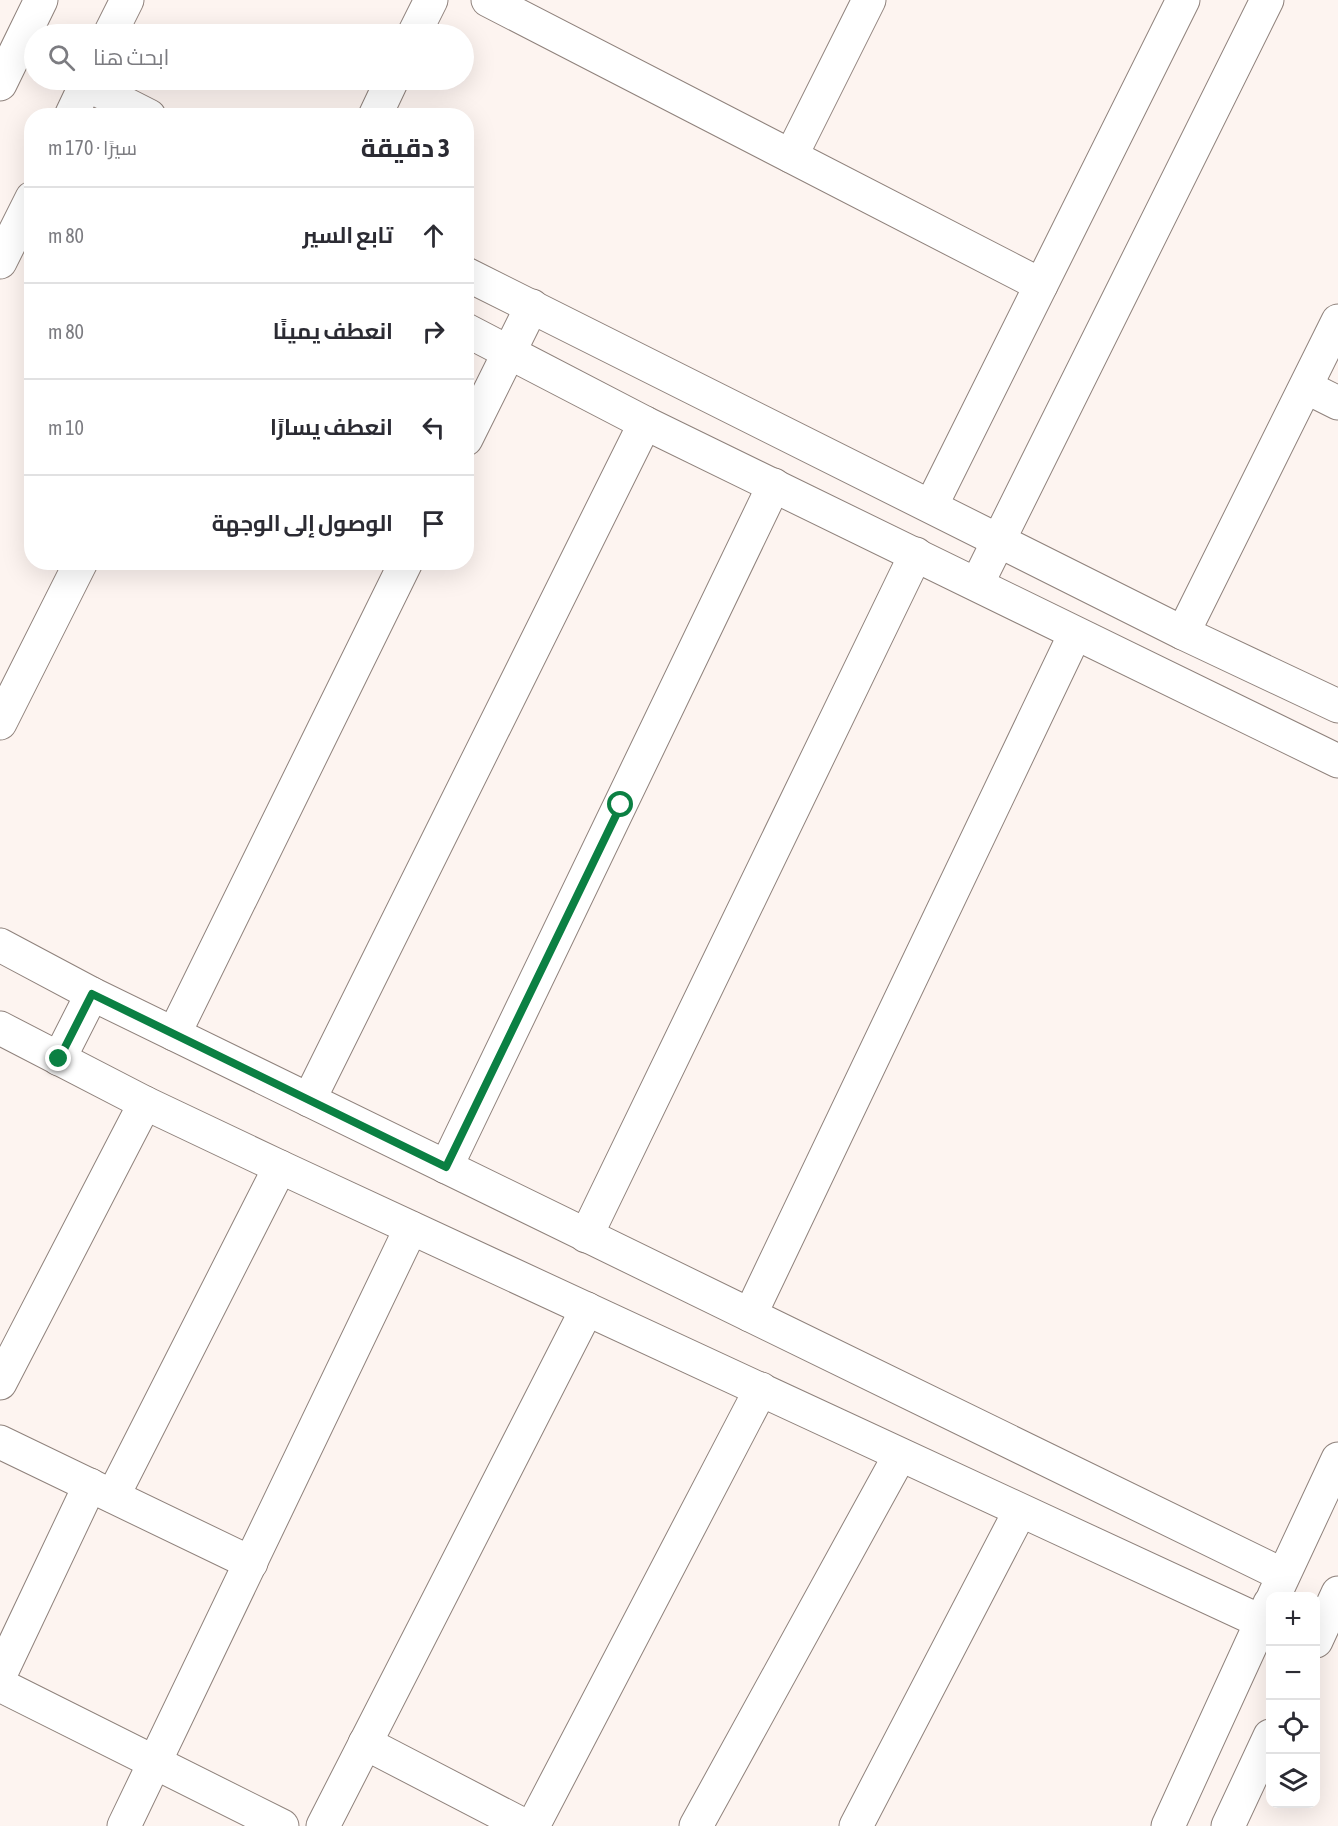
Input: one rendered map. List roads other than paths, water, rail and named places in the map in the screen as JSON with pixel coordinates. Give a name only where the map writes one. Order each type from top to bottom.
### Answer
[{"type":"street","points":[[29,24],[41,0]]},
{"type":"street","points":[[115,24],[127,0]]},
{"type":"street","points":[[419,24],[431,0]]},
{"type":"street","points":[[488,0],[1041,285]]},
{"type":"street","points":[[791,156],[869,0]]},
{"type":"street","points":[[931,506],[1183,0]]},
{"type":"street","points":[[977,584],[1267,0]]},
{"type":"street","points":[[0,84],[24,35]]},
{"type":"street","points":[[75,108],[83,90]]},
{"type":"street","points":[[102,90],[134,108]]},
{"type":"street","points":[[379,108],[387,90]]},
{"type":"street","points":[[0,262],[24,214]]},
{"type":"street","points":[[474,278],[1183,633],[1338,706]]},
{"type":"street","points":[[474,423],[532,306]]},
{"type":"street","points":[[1183,633],[1338,321]]},
{"type":"street","points":[[474,334],[645,423],[1338,761]]},
{"type":"street","points":[[1306,387],[1338,403]]},
{"type":"street","points":[[309,1100],[645,423]]},
{"type":"street","points":[[446,1167],[774,485]]},
{"type":"street","points":[[586,1236],[916,554]]},
{"type":"street","points":[[0,723],[77,570]]},
{"type":"street","points":[[174,1034],[402,570]]},
{"type":"street","points":[[750,1316],[1075,634]]},
{"type":"street","points":[[0,945],[92,994],[750,1316],[1266,1596]]},
{"type":"street","points":[[59,1059],[92,994]]},
{"type":"street","points":[[2,1034],[59,1059],[144,1103],[280,1167],[1020,1511],[1266,1597]]},
{"type":"street","points":[[0,1383],[144,1103]]},
{"type":"street","points":[[0,1675],[280,1167]]},
{"type":"street","points":[[124,1826],[411,1228]]},
{"type":"street","points":[[323,1826],[587,1309]]},
{"type":"street","points":[[533,1826],[761,1389]]},
{"type":"street","points":[[0,1442],[251,1563]]},
{"type":"street","points":[[696,1826],[900,1455]]},
{"type":"street","points":[[1275,1592],[1338,1459]]},
{"type":"street","points":[[855,1826],[1020,1511]]},
{"type":"street","points":[[1320,1632],[1338,1593]]},
{"type":"street","points":[[1168,1826],[1266,1612]]},
{"type":"street","points":[[0,1685],[282,1826]]},
{"type":"street","points":[[365,1743],[525,1826]]},
{"type":"street","points":[[1228,1826],[1266,1745]]}]
